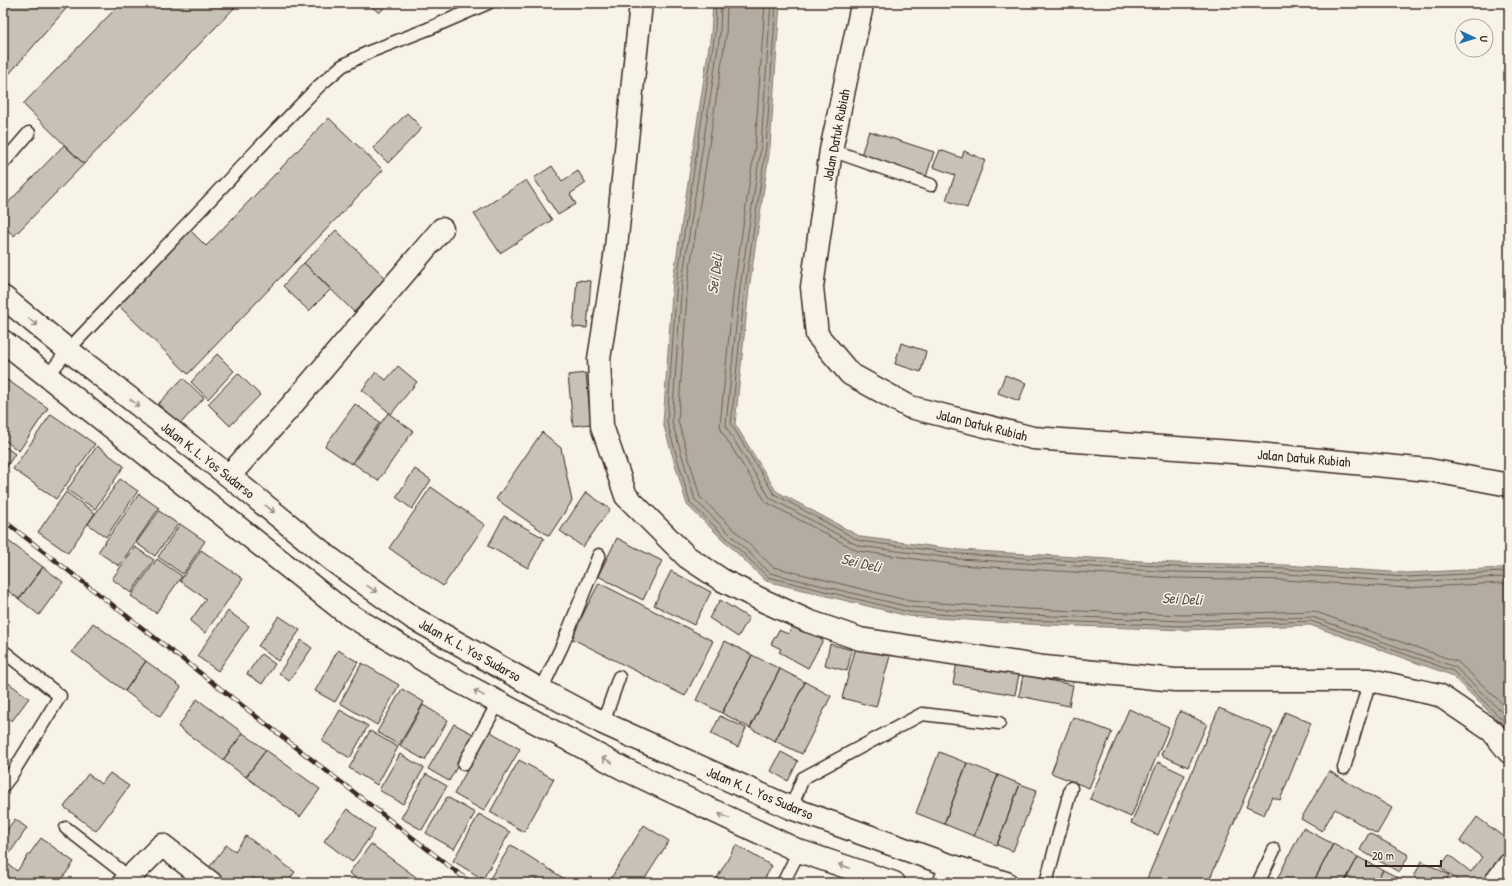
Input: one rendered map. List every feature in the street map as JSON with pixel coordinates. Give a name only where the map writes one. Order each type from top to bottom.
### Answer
[{"type":"main road","points":[[641,3],[614,257],[599,359],[602,426],[626,496],[687,557],[722,580],[764,601],[808,621],[860,639],[1044,666],[1175,680],[1370,680],[1439,695],[1492,731],[1509,752]]},
{"type":"main road","name":"Jalan Datuk Rubiah","points":[[861,3],[831,150],[812,287],[817,336],[850,374],[910,407],[1033,438],[1247,453],[1429,470],[1509,485]]},
{"type":"main road","points":[[229,476],[291,406],[442,229]]},
{"type":"main road","name":"Jalan K. L. Yos Sudarso","points":[[3,297],[229,476],[332,560],[413,618],[603,723],[791,808],[943,874],[1006,883]]},
{"type":"main road","points":[[3,341],[46,377],[345,612],[458,681],[624,769],[799,851],[894,883]]},
{"type":"main road","points":[[126,880],[162,845],[211,883]]},
{"type":"main road","points":[[1495,883],[1509,865]]},
{"type":"lane","points":[[46,377],[68,350],[275,131],[342,66],[369,52],[488,3]]},
{"type":"lane","points":[[3,163],[29,133]]},
{"type":"lane","points":[[831,150],[931,185]]},
{"type":"lane","points":[[541,690],[562,646],[599,555]]},
{"type":"lane","points":[[3,651],[60,696],[3,786]]},
{"type":"lane","points":[[603,723],[619,677]]},
{"type":"lane","points":[[1344,768],[1370,680]]},
{"type":"lane","points":[[464,764],[498,703]]},
{"type":"lane","points":[[791,808],[803,778],[922,714],[999,723]]},
{"type":"lane","points":[[1046,883],[1071,788]]},
{"type":"lane","points":[[66,828],[126,880]]},
{"type":"lane","points":[[1258,883],[1274,850]]},
{"type":"lane","points":[[783,883],[799,851]]},
{"type":"water","name":"Sei Deli","points":[[713,3],[780,3],[770,147],[749,289],[735,424],[776,491],[861,537],[960,550],[1174,563],[1285,565],[1407,573],[1504,568],[1509,570],[1509,731],[1451,675],[1310,625],[1183,630],[1026,624],[908,616],[766,581],[687,505],[663,423],[673,280],[711,33]]},
{"type":"building","points":[[3,3],[71,3],[3,81]]},
{"type":"building","points":[[121,3],[239,3],[84,164],[23,104]]},
{"type":"building","points":[[368,3],[389,3],[379,13]]},
{"type":"building","points":[[407,113],[422,128],[388,163],[373,148]]},
{"type":"building","points":[[329,118],[383,170],[188,374],[117,304],[189,229],[206,246]]},
{"type":"building","points":[[869,131],[934,152],[925,180],[860,158]]},
{"type":"building","points":[[64,145],[84,164],[14,236],[3,226],[3,208]]},
{"type":"building","points":[[940,150],[962,158],[964,151],[985,160],[967,208],[946,200],[955,175],[933,167]]},
{"type":"building","points":[[552,166],[562,181],[578,171],[586,183],[570,194],[576,204],[558,215],[534,178]]},
{"type":"building","points":[[526,180],[552,220],[500,253],[474,214]]},
{"type":"building","points":[[336,230],[386,278],[354,312],[304,263]]},
{"type":"building","points":[[304,263],[331,289],[309,311],[283,286]]},
{"type":"building","points":[[577,280],[591,281],[587,328],[573,327]]},
{"type":"building","points":[[901,343],[926,351],[921,372],[895,364]]},
{"type":"building","points":[[217,354],[234,371],[208,399],[191,382]]},
{"type":"building","points":[[398,366],[417,382],[391,414],[362,390],[376,372],[386,380]]},
{"type":"building","points":[[238,373],[260,395],[230,426],[208,404]]},
{"type":"building","points":[[586,373],[591,424],[573,426],[568,375]]},
{"type":"building","points":[[1005,375],[1026,383],[1019,401],[998,393]]},
{"type":"building","points":[[3,377],[48,408],[19,451],[3,439]]},
{"type":"building","points":[[183,378],[204,398],[180,424],[158,404]]},
{"type":"building","points":[[355,404],[380,422],[351,464],[325,446]]},
{"type":"building","points":[[388,413],[413,431],[378,481],[353,463]]},
{"type":"building","points":[[51,414],[95,444],[56,499],[13,469]]},
{"type":"building","points":[[542,432],[561,448],[572,501],[549,536],[496,499]]},
{"type":"building","points":[[3,445],[15,454],[3,472]]},
{"type":"building","points":[[97,446],[124,466],[95,509],[67,490]]},
{"type":"building","points":[[415,469],[431,480],[412,509],[396,497]]},
{"type":"building","points":[[120,479],[138,491],[106,537],[88,524]]},
{"type":"building","points":[[431,487],[485,525],[443,586],[389,548]]},
{"type":"building","points":[[66,492],[95,513],[68,553],[38,532]]},
{"type":"building","points":[[586,492],[610,509],[583,547],[560,531]]},
{"type":"building","points":[[139,494],[159,508],[119,566],[98,552]]},
{"type":"building","points":[[159,511],[178,524],[155,556],[136,543]]},
{"type":"building","points":[[504,516],[544,538],[528,568],[488,546]]},
{"type":"building","points":[[180,524],[205,541],[183,574],[158,557]]},
{"type":"building","points":[[3,537],[43,567],[19,599],[3,587]]},
{"type":"building","points":[[617,538],[662,561],[643,600],[598,576]]},
{"type":"building","points":[[135,547],[154,560],[131,593],[112,579]]},
{"type":"building","points":[[201,550],[243,579],[205,633],[190,621],[206,599],[180,581]]},
{"type":"building","points":[[157,559],[182,576],[156,613],[131,596]]},
{"type":"building","points":[[43,567],[63,582],[39,615],[19,599]]},
{"type":"building","points":[[671,571],[711,592],[694,625],[654,605]]},
{"type":"building","points":[[599,583],[713,641],[685,696],[571,638]]},
{"type":"building","points":[[720,600],[749,618],[738,637],[709,618]]},
{"type":"building","points":[[228,611],[249,626],[218,671],[197,656]]},
{"type":"building","points":[[279,616],[300,630],[278,661],[258,646]]},
{"type":"building","points":[[93,623],[146,661],[125,691],[72,652]]},
{"type":"building","points":[[794,624],[823,640],[808,668],[779,652],[781,649],[771,644],[779,630],[788,634]]},
{"type":"building","points":[[301,640],[312,648],[289,681],[279,673]]},
{"type":"building","points":[[725,641],[752,655],[722,713],[696,700]]},
{"type":"building","points":[[830,644],[852,650],[847,671],[825,665]]},
{"type":"building","points":[[856,647],[890,656],[876,707],[842,698]]},
{"type":"building","points":[[338,650],[358,662],[335,702],[315,691]]},
{"type":"building","points":[[261,654],[275,664],[262,684],[247,674]]},
{"type":"building","points":[[752,655],[780,669],[750,728],[722,713]]},
{"type":"building","points":[[146,661],[181,687],[160,717],[125,691]]},
{"type":"building","points":[[957,662],[1019,674],[1015,695],[953,684]]},
{"type":"building","points":[[362,663],[399,685],[377,725],[340,703]]},
{"type":"building","points":[[780,669],[805,682],[775,741],[750,728]]},
{"type":"building","points":[[1023,675],[1073,685],[1069,706],[1019,696]]},
{"type":"building","points":[[3,679],[29,698],[12,721],[3,714]]},
{"type":"building","points":[[805,682],[831,696],[802,754],[775,741]]},
{"type":"building","points":[[402,689],[424,702],[399,745],[377,732]]},
{"type":"building","points":[[197,699],[243,733],[223,760],[178,727]]},
{"type":"building","points":[[423,705],[448,720],[425,760],[400,746]]},
{"type":"building","points":[[1219,708],[1273,731],[1208,883],[1152,883],[1146,881]]},
{"type":"building","points":[[1129,709],[1169,727],[1131,817],[1090,799]]},
{"type":"building","points":[[340,710],[368,726],[350,758],[322,741]]},
{"type":"building","points":[[1180,711],[1207,724],[1188,767],[1161,755]]},
{"type":"building","points":[[1285,712],[1311,723],[1280,800],[1272,797],[1264,815],[1246,807]]},
{"type":"building","points":[[720,716],[746,728],[738,747],[711,734]]},
{"type":"building","points":[[1073,717],[1112,732],[1089,788],[1051,773]]},
{"type":"building","points":[[454,724],[475,735],[449,781],[428,769]]},
{"type":"building","points":[[370,731],[398,747],[377,785],[349,768]]},
{"type":"building","points":[[489,731],[520,749],[484,811],[454,794]]},
{"type":"building","points":[[243,733],[266,750],[246,777],[223,760]]},
{"type":"building","points":[[266,750],[320,789],[300,817],[246,777]]},
{"type":"building","points":[[781,752],[798,761],[788,781],[771,771]]},
{"type":"building","points":[[939,752],[967,763],[944,824],[916,813]]},
{"type":"building","points":[[400,754],[424,768],[403,804],[379,790]]},
{"type":"building","points":[[519,760],[554,779],[524,832],[490,812]]},
{"type":"building","points":[[1158,762],[1185,775],[1158,835],[1131,823]]},
{"type":"building","points":[[967,763],[998,775],[974,836],[944,824]]},
{"type":"building","points":[[1329,771],[1392,808],[1377,834],[1335,809],[1322,831],[1301,819]]},
{"type":"building","points":[[110,773],[129,786],[96,831],[64,807],[88,774],[101,784]]},
{"type":"building","points":[[426,774],[447,786],[422,830],[401,818]]},
{"type":"building","points":[[998,775],[1020,784],[997,845],[974,836]]},
{"type":"building","points":[[1020,784],[1037,790],[1013,851],[997,845]]},
{"type":"building","points":[[447,797],[475,813],[454,849],[426,833]]},
{"type":"building","points":[[347,809],[375,830],[352,862],[324,841]]},
{"type":"building","points":[[479,814],[510,832],[483,879],[453,861]]},
{"type":"building","points":[[1477,817],[1509,841],[1509,862],[1494,883],[1461,883],[1440,867],[1449,855],[1471,872],[1482,857],[1460,841]]},
{"type":"building","points":[[15,819],[27,828],[5,860],[3,858],[3,835]]},
{"type":"building","points":[[644,825],[669,841],[642,883],[608,883]]},
{"type":"building","points":[[1303,828],[1333,844],[1313,883],[1275,883]]},
{"type":"building","points":[[1369,833],[1409,855],[1399,872],[1360,850]]},
{"type":"building","points":[[246,836],[295,872],[287,883],[260,883],[252,877],[247,883],[219,883],[205,873],[226,845],[235,851]]},
{"type":"building","points":[[41,838],[74,862],[59,883],[3,883],[3,860],[17,871]]},
{"type":"building","points":[[371,844],[420,880],[418,883],[362,883],[349,873]]},
{"type":"building","points":[[1333,844],[1358,857],[1344,883],[1313,883]]},
{"type":"building","points":[[511,845],[571,883],[487,883]]},
{"type":"building","points":[[736,845],[772,866],[762,883],[714,883]]},
{"type":"building","points":[[1358,857],[1383,870],[1376,883],[1344,883]]},
{"type":"building","points":[[1422,861],[1449,875],[1445,883],[1426,883],[1414,876]]},
{"type":"building","points":[[1383,870],[1409,883],[1376,883]]},
{"type":"railway","points":[[3,520],[471,883]]}]
